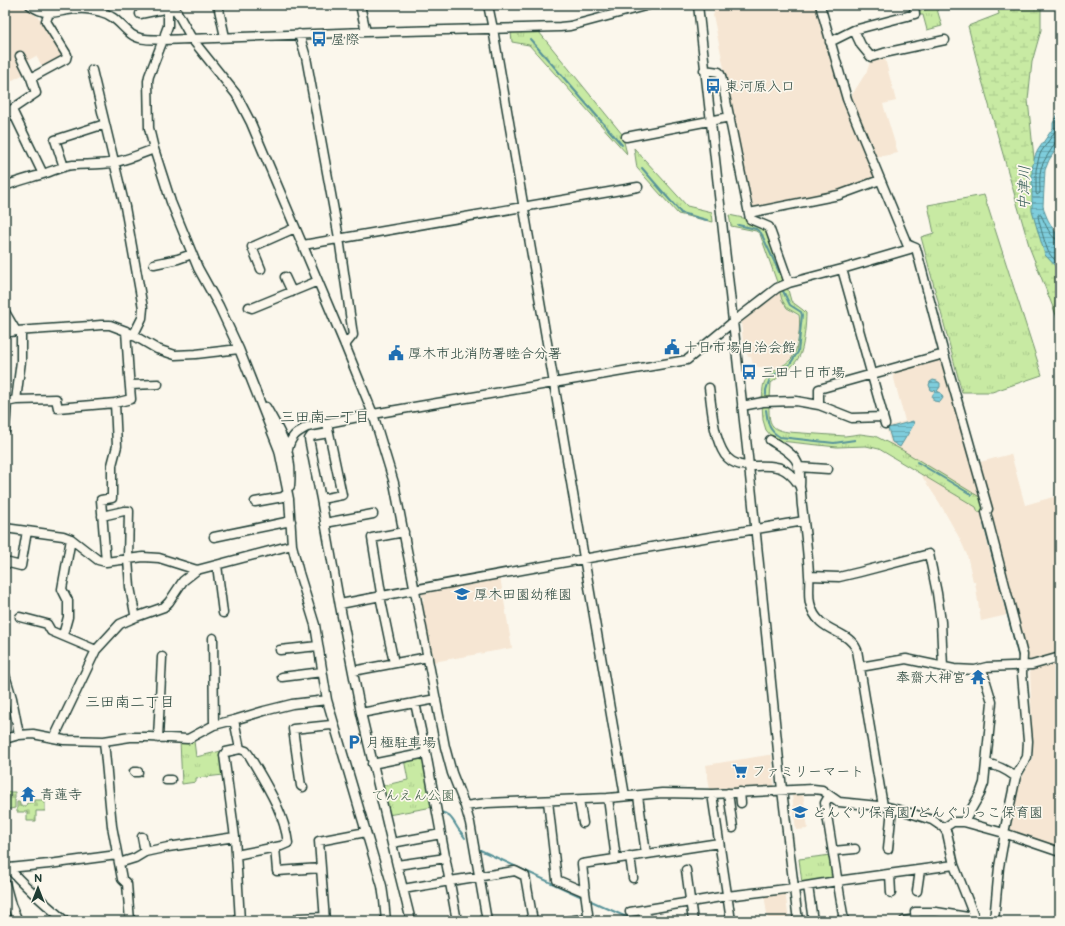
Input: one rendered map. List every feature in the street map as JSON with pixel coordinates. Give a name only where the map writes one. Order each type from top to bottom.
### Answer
[{"type":"street","points":[[30,5],[38,11],[48,13],[77,7],[102,12],[112,17],[131,34],[143,39],[164,37],[192,39],[300,34],[560,27],[570,26],[649,5]]},
{"type":"street","points":[[218,5],[225,37]]},
{"type":"street","points":[[360,5],[366,32]]},
{"type":"street","points":[[488,5],[585,558],[625,796]]},
{"type":"street","points":[[698,5],[749,466],[782,790],[798,921]]},
{"type":"street","points":[[820,5],[847,98],[907,244],[916,248],[944,354],[988,508],[986,512],[1023,655],[1022,666],[1028,741],[1027,757],[1016,777],[1004,833],[994,921]]},
{"type":"street","points":[[830,42],[854,30],[915,14],[914,5]]},
{"type":"street","points":[[172,8],[168,12],[168,26],[149,76],[148,128],[171,202],[192,254],[239,349],[279,450],[289,497],[292,546],[314,625],[326,700],[382,886],[386,921]]},
{"type":"street","points":[[140,14],[172,8]]},
{"type":"street","points":[[172,8],[192,39],[236,94],[251,123],[346,345],[373,414],[394,483],[449,762],[470,823],[487,921]]},
{"type":"street","points":[[31,78],[66,59],[67,56],[46,21],[48,13]]},
{"type":"street","points":[[854,30],[861,45],[870,57],[932,40],[945,40]]},
{"type":"street","points":[[300,34],[306,57],[339,238],[353,335],[346,345]]},
{"type":"street","points":[[20,56],[31,78],[36,93],[8,112],[43,174]]},
{"type":"street","points":[[5,430],[6,402],[16,400],[56,399],[58,408],[115,403],[131,399],[130,334],[142,318],[143,308],[125,207],[92,70]]},
{"type":"street","points":[[704,70],[719,72],[721,76],[750,219],[769,227],[789,283]]},
{"type":"street","points":[[626,137],[730,117]]},
{"type":"street","points":[[64,167],[55,140],[105,124]]},
{"type":"street","points":[[5,186],[64,167],[115,162],[131,158],[154,149]]},
{"type":"street","points":[[749,213],[839,195],[880,180]]},
{"type":"street","points":[[302,245],[638,187]]},
{"type":"street","points":[[261,269],[252,247],[295,228]]},
{"type":"street","points":[[288,449],[292,437],[307,427],[373,414],[687,360],[777,288],[789,283],[842,269],[910,248],[911,246]]},
{"type":"street","points":[[154,264],[178,259],[192,254]]},
{"type":"street","points":[[742,406],[763,402],[796,401],[819,405],[852,418],[884,421],[842,269]]},
{"type":"street","points":[[285,277],[292,292]]},
{"type":"street","points":[[248,307],[252,308],[318,281]]},
{"type":"street","points":[[5,312],[18,331],[21,362],[16,400]]},
{"type":"street","points":[[5,333],[110,325],[157,349],[175,355],[239,349]]},
{"type":"street","points":[[819,405],[819,389],[944,354]]},
{"type":"street","points":[[130,385],[158,384]]},
{"type":"street","points":[[709,388],[716,435],[726,455],[736,464],[776,467],[783,469],[800,486]]},
{"type":"street","points":[[258,398],[262,400],[288,449],[290,457],[291,480],[289,497]]},
{"type":"street","points":[[106,562],[101,500],[112,498],[112,465],[117,446],[115,403]]},
{"type":"street","points":[[321,499],[342,495],[327,423]]},
{"type":"street","points":[[329,433],[311,436],[309,439],[361,713],[368,738],[372,764],[392,843],[396,866],[411,921]]},
{"type":"street","points":[[770,440],[791,454],[797,462],[804,521],[810,602],[813,612],[819,621],[825,626],[854,643],[857,650],[883,806]]},
{"type":"street","points":[[798,467],[828,469]]},
{"type":"street","points":[[255,502],[283,497],[285,495],[289,497]]},
{"type":"street","points":[[102,516],[124,511],[129,512],[128,559],[130,587],[136,617]]},
{"type":"street","points":[[325,523],[373,514]]},
{"type":"street","points":[[214,537],[291,521]]},
{"type":"street","points":[[340,604],[585,558],[804,521]]},
{"type":"street","points":[[5,528],[63,536],[71,539],[98,560],[106,562],[143,557],[159,558],[197,570]]},
{"type":"street","points":[[5,562],[21,566],[27,531]]},
{"type":"street","points":[[394,663],[380,596],[381,594],[372,538],[404,532]]},
{"type":"street","points":[[63,635],[68,617],[66,613],[68,601],[62,589],[71,539]]},
{"type":"street","points":[[54,738],[96,650],[116,627],[136,617],[164,607],[183,581],[197,570],[292,546]]},
{"type":"street","points":[[809,576],[839,576],[930,554],[939,608],[943,667]]},
{"type":"street","points":[[217,565],[224,613]]},
{"type":"street","points":[[25,620],[48,624],[52,631],[96,650]]},
{"type":"street","points":[[213,638],[214,725]]},
{"type":"street","points":[[280,650],[318,646]]},
{"type":"street","points":[[158,738],[162,657]]},
{"type":"street","points":[[353,671],[428,657]]},
{"type":"street","points":[[860,667],[906,659],[954,669],[975,670],[987,667],[1032,665],[1060,657]]},
{"type":"street","points":[[964,822],[980,794],[984,783],[992,702],[982,669]]},
{"type":"street","points":[[285,678],[322,672]]},
{"type":"street","points":[[5,676],[12,698],[19,735]]},
{"type":"street","points":[[361,713],[436,699]]},
{"type":"street","points":[[5,739],[19,735],[33,734],[64,740],[104,741],[130,737],[188,739],[214,725],[292,704],[326,700]]},
{"type":"street","points":[[415,703],[458,921]]},
{"type":"street","points":[[234,720],[240,749]]},
{"type":"street","points":[[303,787],[301,786],[293,729],[331,725],[334,723]]},
{"type":"street","points":[[104,741],[112,826],[122,879],[127,884],[130,921]]},
{"type":"street","points":[[236,855],[288,843],[277,804],[249,755],[246,751],[240,749],[226,752],[224,754],[235,837],[236,855],[240,921]]},
{"type":"street","points":[[372,764],[426,753]]},
{"type":"street","points":[[986,763],[1004,769],[1016,777]]},
{"type":"street","points":[[465,806],[579,800],[662,793],[712,794],[813,789],[822,790],[839,802],[892,808],[932,820],[944,828],[947,833],[954,865],[975,920],[943,917],[936,912],[915,912],[916,920],[904,921]]},
{"type":"street","points":[[740,792],[741,803]]},
{"type":"street","points":[[728,793],[733,828]]},
{"type":"street","points":[[712,794],[731,921]]},
{"type":"street","points":[[638,796],[646,854]]},
{"type":"street","points":[[829,796],[825,803],[844,921]]},
{"type":"street","points":[[608,798],[616,859]]},
{"type":"street","points":[[579,800],[583,823]]},
{"type":"street","points":[[548,801],[554,830],[557,880],[585,892]]},
{"type":"street","points":[[888,849],[892,808]]},
{"type":"street","points":[[944,828],[953,822],[964,822],[1004,833],[1060,852]]},
{"type":"street","points":[[298,918],[324,919],[319,841],[366,832]]},
{"type":"street","points":[[392,843],[441,834]]},
{"type":"street","points":[[142,837],[145,852]]},
{"type":"street","points":[[7,866],[135,858],[145,852],[168,847],[235,837]]},
{"type":"street","points":[[568,921],[589,920],[582,864],[719,843]]},
{"type":"street","points":[[275,847],[277,871],[321,868]]},
{"type":"street","points":[[833,851],[855,849]]},
{"type":"street","points":[[630,856],[633,878]]},
{"type":"street","points":[[396,866],[446,858]]},
{"type":"street","points":[[630,912],[727,896],[954,865]]},
{"type":"street","points":[[7,866],[34,895],[65,921]]},
{"type":"street","points":[[686,870],[693,921]]},
{"type":"street","points":[[917,890],[920,870]]},
{"type":"street","points":[[403,889],[515,872],[525,876],[533,921]]},
{"type":"street","points":[[890,874],[891,893]]},
{"type":"street","points":[[5,883],[8,905],[18,921]]},
{"type":"street","points":[[808,886],[813,921]]},
{"type":"street","points":[[645,910],[647,921]]},
{"type":"shaded area","points":[[5,5],[20,5],[30,10],[40,19],[43,19],[65,55],[44,69],[36,56],[25,62],[26,73],[5,84]]},
{"type":"shaded area","points":[[712,5],[817,5],[844,100],[875,180],[830,195],[753,208]]},
{"type":"shaded area","points":[[884,55],[896,101],[883,104],[898,153],[873,158],[850,98],[867,71],[871,59]]},
{"type":"shaded area","points":[[5,84],[10,92],[5,95]]},
{"type":"shaded area","points":[[779,290],[786,308],[798,316],[800,329],[792,357],[780,367],[765,369],[753,365],[751,357],[748,357],[743,342],[741,322]]},
{"type":"shaded area","points":[[940,358],[943,359],[983,502],[983,517],[1007,615],[981,621],[975,582],[973,581],[967,555],[960,539],[939,502],[921,475],[917,465],[884,445],[890,442],[886,427],[905,421],[892,371]]},
{"type":"shaded area","points":[[1011,454],[1025,505],[1060,495],[1060,654],[1030,662],[1028,662],[978,465],[980,462]]},
{"type":"shaded area","points":[[500,577],[512,648],[433,662],[422,601],[424,600],[421,591]]},
{"type":"shaded area","points":[[1060,660],[1060,847],[1013,832],[1010,828],[1021,778],[1033,759],[1030,669]]},
{"type":"shaded area","points":[[772,755],[773,787],[710,790],[706,765]]},
{"type":"shaded area","name":"どんぐり保育園/どんぐりっこ保育園","points":[[803,793],[808,829],[796,830],[792,795]]},
{"type":"shaded area","points":[[785,891],[789,921],[768,921],[764,894]]},
{"type":"green space","points":[[997,5],[1041,5],[1041,30],[1032,62],[1028,100],[1042,236],[1060,260],[1060,325],[1030,249],[968,26],[999,14]]},
{"type":"green space","points":[[936,6],[942,26],[927,30],[923,15],[920,15],[919,12]]},
{"type":"green space","points":[[511,32],[539,32],[622,134],[627,154],[529,45],[512,42]]},
{"type":"green space","points":[[634,148],[687,206],[712,212],[713,222],[678,214],[637,168]]},
{"type":"green space","points":[[984,195],[1042,375],[992,392],[962,392],[921,237],[934,233],[928,205]]},
{"type":"green space","points":[[729,215],[748,219],[766,229],[787,282],[778,285],[760,234],[756,231],[731,226]]},
{"type":"green space","points":[[787,286],[791,301],[806,313],[801,353],[794,365],[771,383],[770,399],[762,399],[765,381],[774,371],[792,358],[797,344],[800,319],[799,315],[787,308],[782,300],[779,289]]},
{"type":"green space","points":[[769,403],[771,423],[777,429],[788,432],[845,436],[860,434],[875,436],[902,450],[983,499],[984,513],[978,512],[976,507],[879,449],[866,446],[837,447],[780,441],[771,436],[766,430],[763,420],[762,404]]},
{"type":"green space","points":[[180,741],[194,741],[196,757],[221,751],[224,775],[196,778],[196,782],[182,784]]},
{"type":"green space","name":"でんえん公園","points":[[424,757],[433,807],[388,815],[381,786],[408,780],[404,759]]},
{"type":"green space","points":[[5,792],[15,792],[15,808],[5,810]]},
{"type":"green space","points":[[34,800],[45,800],[45,811],[36,811],[36,821],[27,821],[27,812],[17,812],[17,802],[20,802],[20,806],[26,806],[27,803],[34,802]]},
{"type":"green space","points":[[831,855],[833,878],[802,883],[799,859]]},
{"type":"water","points":[[1060,110],[1060,139],[1057,148],[1049,160],[1045,170],[1043,206],[1048,220],[1060,239],[1060,271],[1045,255],[1032,211],[1032,169],[1035,156],[1053,128],[1053,123]]},
{"type":"water","points":[[933,380],[940,383],[940,387],[937,391],[941,393],[943,398],[940,402],[934,401],[932,398],[936,391],[931,390],[929,385]]},
{"type":"water","points":[[913,421],[914,424],[900,447],[892,442],[888,428]]},
{"type":"waterway","points":[[530,39],[622,145]]},
{"type":"waterway","points":[[642,168],[681,213],[707,220]]},
{"type":"waterway","points":[[738,225],[756,229],[761,233],[781,276]]},
{"type":"waterway","points":[[766,395],[770,378],[790,364],[798,352],[802,315],[801,312],[790,305],[783,291]]},
{"type":"waterway","points":[[766,410],[771,429],[780,437],[834,443],[855,440]]},
{"type":"waterway","points":[[917,462],[972,495]]},
{"type":"waterway","points":[[984,524],[1019,658]]},
{"type":"waterway","points":[[440,812],[447,814],[451,818],[465,838]]},
{"type":"waterway","points":[[478,849],[582,897]]},
{"type":"waterway","points":[[589,900],[635,921]]},
{"type":"place","name":"屋際","points":[[319,39]]},
{"type":"place","name":"東河原入口","points":[[713,86]]},
{"type":"place","name":"十日市場自治会館","points":[[672,347]]},
{"type":"place","name":"厚木市北消防署睦合分署","points":[[396,353]]},
{"type":"place","name":"三田十日市場","points":[[749,372]]},
{"type":"place","name":"厚木田園幼稚園","points":[[462,594]]},
{"type":"place","name":"奉齋大神宮","points":[[978,677]]},
{"type":"place","name":"月極駐車場","points":[[354,742]]},
{"type":"place","name":"ファミリーマート","points":[[740,771]]},
{"type":"place","name":"青蓮寺","points":[[28,794]]},
{"type":"place","name":"どんぐり保育園/どんぐりっこ保育園","points":[[800,812]]},
{"type":"district","name":"三田南一丁目","points":[[325,417]]},
{"type":"district","name":"三田南二丁目","points":[[130,702]]},
{"type":"water label","name":"中津川","points":[[1024,188]]}]
